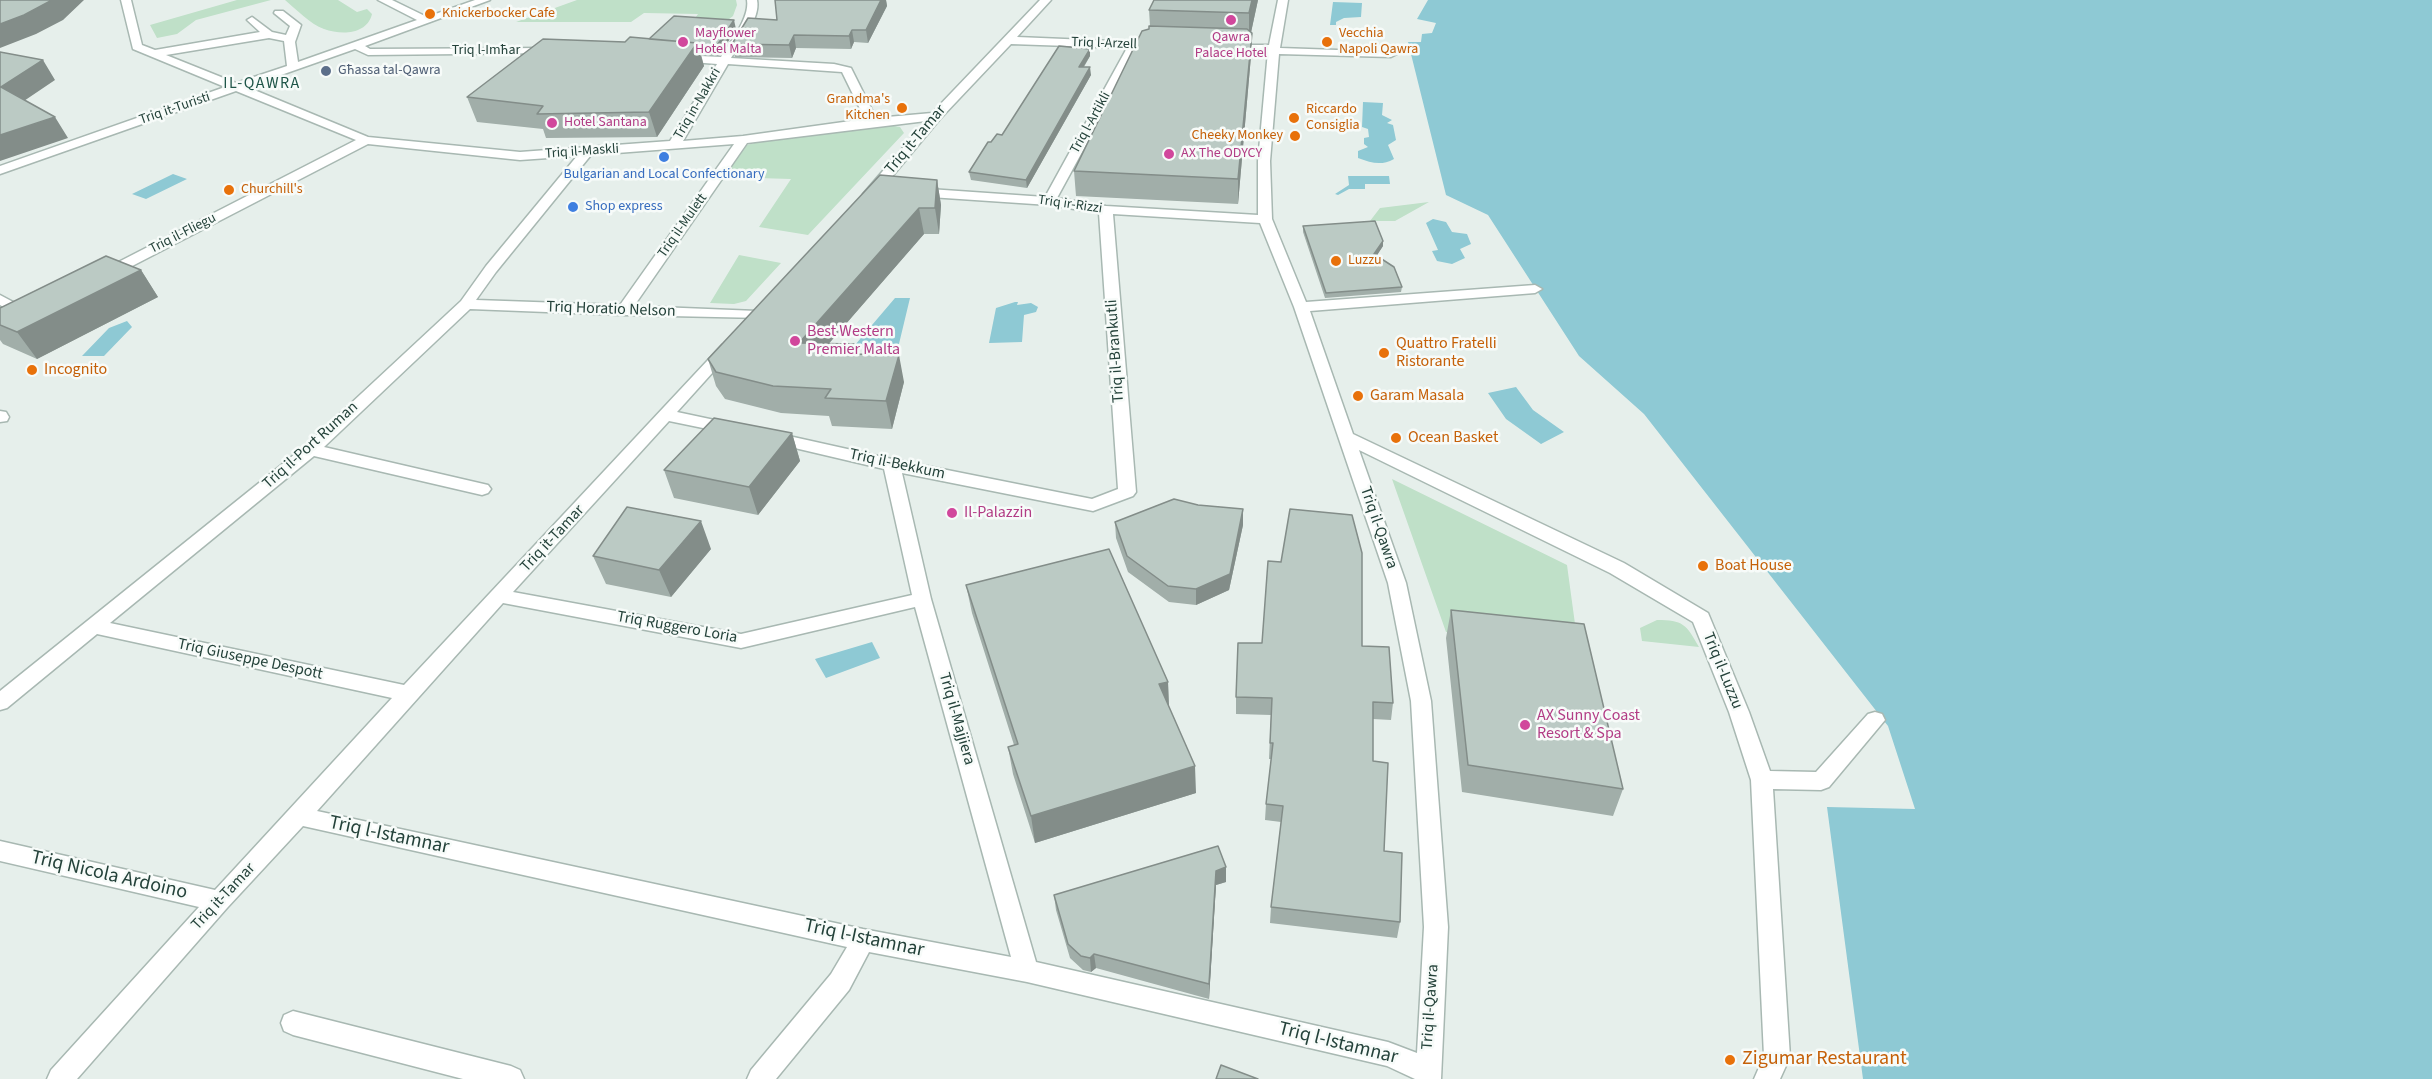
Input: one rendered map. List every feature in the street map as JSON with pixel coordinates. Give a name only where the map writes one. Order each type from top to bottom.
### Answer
[{"type":"street","points":[[126,0],[136,47],[152,54],[269,35],[288,40]]},
{"type":"street","points":[[383,0],[426,20]]},
{"type":"street","points":[[397,7],[416,0]]},
{"type":"street","name":"Triq it-Turisti","points":[[0,170],[485,0]]},
{"type":"street","name":"Triq in-Nakkri","points":[[674,145],[747,22],[753,5],[752,0]]},
{"type":"street","name":"Triq it-Tamar","points":[[859,206],[886,190],[936,116],[1046,0]]},
{"type":"street","name":"Triq il-Qawra","points":[[1283,0],[1275,50],[1264,161],[1265,219],[1348,438],[1397,583],[1421,701],[1436,927],[1422,1076]]},
{"type":"street","points":[[279,13],[297,25],[288,40]]},
{"type":"street","points":[[266,16],[282,29],[288,40],[293,67]]},
{"type":"street","points":[[252,20],[269,35]]},
{"type":"street","points":[[236,25],[252,37]]},
{"type":"street","points":[[222,29],[235,40]]},
{"type":"street","name":"Triq l-Arzell","points":[[1006,40],[1169,46]]},
{"type":"street","name":"Triq l-Imħar","points":[[356,45],[368,52],[565,51]]},
{"type":"street","name":"Triq l-Artikli","points":[[1049,201],[1134,45]]},
{"type":"street","points":[[1216,47],[1391,54]]},
{"type":"street","name":"Triq il-Maskli","points":[[152,54],[366,140],[520,156],[743,140],[872,122],[936,116]]},
{"type":"street","points":[[667,57],[834,67],[848,70],[872,122]]},
{"type":"street","name":"Triq il-Fliegu","points":[[91,282],[366,140]]},
{"type":"street","name":"Triq il-Mulett","points":[[623,311],[743,140]]},
{"type":"street","name":"Triq il-Port Ruman","points":[[0,702],[311,450],[466,304],[491,269],[586,153]]},
{"type":"street","name":"Triq ir-Rizzi","points":[[886,190],[1049,201],[1106,210],[1265,219]]},
{"type":"street","name":"Triq il-Brankutli","points":[[1106,210],[1127,492]]},
{"type":"street","points":[[1300,307],[1535,289]]},
{"type":"street","name":"Triq it-Tamar","points":[[60,1079],[219,901],[772,298]]},
{"type":"street","points":[[0,299],[33,312],[9,324]]},
{"type":"street","name":"Triq Horatio Nelson","points":[[466,304],[757,315]]},
{"type":"street","name":"Triq il-Bekkum","points":[[666,415],[892,465],[1093,505],[1127,492]]},
{"type":"street","name":"Triq il-Luzzu","points":[[1348,438],[1617,568],[1701,618],[1739,712],[1762,780],[1777,1057],[1767,1079]]},
{"type":"street","points":[[311,450],[482,489]]},
{"type":"street","name":"Triq il-Majjiera","points":[[892,465],[922,599],[1027,971]]},
{"type":"street","name":"Triq Ruggero Loria","points":[[500,596],[741,641],[922,599]]},
{"type":"street","name":"Triq Giuseppe Despott","points":[[92,626],[408,694]]},
{"type":"street","points":[[1762,780],[1821,781],[1875,720]]},
{"type":"street","name":"Triq l-Istamnar","points":[[299,816],[862,940],[1027,971],[1388,1054],[1422,1076]]},
{"type":"street","name":"Triq Nicola Ardoino","points":[[0,852],[219,901]]},
{"type":"street","points":[[760,1079],[840,982],[862,940]]},
{"type":"street","points":[[293,1023],[511,1079]]},
{"type":"green space","points":[[237,0],[271,0],[196,20],[177,34],[157,38],[150,25]]},
{"type":"green space","points":[[285,0],[338,0],[357,12],[367,9],[372,14],[365,26],[359,30],[338,32],[314,24]]},
{"type":"green space","points":[[577,0],[736,0],[737,5],[733,16],[720,26],[691,24],[698,14],[644,13],[631,22],[516,22]]},
{"type":"green space","points":[[888,125],[900,127],[904,133],[808,235],[759,227],[791,179],[724,177],[747,145]]},
{"type":"green space","points":[[1429,202],[1395,221],[1370,221],[1380,208]]},
{"type":"green space","points":[[739,255],[781,263],[746,301],[734,304],[710,303]]},
{"type":"green space","points":[[1392,479],[1567,565],[1578,646],[1446,632]]},
{"type":"green space","points":[[1657,620],[1673,621],[1683,625],[1699,647],[1642,641],[1640,628]]},
{"type":"water","points":[[1428,0],[2432,0],[2432,1079],[1863,1079],[1827,807],[1915,809],[1888,726],[1644,414],[1579,356],[1488,215],[1446,195],[1408,42],[1421,42],[1422,34],[1432,33],[1436,23],[1417,19]]},
{"type":"water","points":[[1333,2],[1362,3],[1361,17],[1344,18],[1336,22],[1336,25],[1330,25]]},
{"type":"water","points":[[1363,102],[1383,103],[1382,115],[1392,120],[1387,123],[1393,125],[1396,140],[1388,145],[1394,159],[1376,163],[1358,158],[1358,151],[1368,147],[1364,144],[1364,138],[1369,137],[1368,129],[1362,127]]},
{"type":"water","points":[[173,174],[187,179],[146,199],[132,194]]},
{"type":"water","points":[[1348,176],[1389,176],[1390,184],[1365,184],[1365,189],[1349,189],[1338,195],[1335,194],[1349,185]]},
{"type":"water","points":[[1433,219],[1446,222],[1452,232],[1467,234],[1471,244],[1460,249],[1465,258],[1452,264],[1437,261],[1432,251],[1438,250],[1426,223]]},
{"type":"water","points":[[895,298],[910,298],[898,348],[874,353],[855,345]]},
{"type":"water","points":[[1018,302],[1017,305],[1031,303],[1038,307],[1036,312],[1024,315],[1022,342],[989,343],[996,308]]},
{"type":"water","points":[[127,321],[132,327],[104,356],[82,356],[109,328]]},
{"type":"water","points":[[1516,387],[1533,410],[1564,432],[1541,444],[1506,419],[1488,393]]},
{"type":"water","points":[[872,642],[880,658],[826,678],[815,659]]},
{"type":"building","points":[[0,0],[52,0],[24,15],[0,24]]},
{"type":"building","points":[[775,0],[881,0],[866,30],[852,30],[849,36],[794,35],[789,45],[732,44],[748,18],[777,20]]},
{"type":"building","points":[[1154,0],[1252,0],[1249,13],[1149,10]]},
{"type":"building","points":[[674,16],[734,20],[716,47],[649,39]]},
{"type":"building","name":"AX The ODYCY","points":[[1149,26],[1247,29],[1252,33],[1238,179],[1074,171],[1142,31],[1149,29]]},
{"type":"building","points":[[630,37],[697,43],[649,112],[537,114],[543,106],[467,97],[543,39],[625,42]]},
{"type":"building","points":[[1059,46],[1090,49],[1079,67],[1090,67],[1026,180],[969,172],[988,142],[991,142],[997,134],[1002,135]]},
{"type":"building","points":[[0,52],[43,60],[1,87],[55,117],[0,135]]},
{"type":"building","points":[[880,175],[937,180],[935,208],[919,208],[799,343],[854,344],[852,354],[899,355],[886,401],[825,398],[831,389],[773,386],[716,372],[708,359]]},
{"type":"building","points":[[1375,221],[1383,241],[1374,254],[1394,267],[1402,287],[1326,293],[1303,226]]},
{"type":"building","points":[[106,256],[141,270],[17,332],[0,325],[0,308]]},
{"type":"building","points":[[714,418],[792,433],[749,487],[664,470]]},
{"type":"building","points":[[1174,499],[1198,505],[1243,509],[1230,574],[1196,589],[1168,586],[1127,556],[1115,522]]},
{"type":"building","points":[[627,507],[701,521],[659,570],[593,556]]},
{"type":"building","points":[[1290,509],[1352,515],[1362,553],[1362,646],[1389,647],[1393,703],[1373,702],[1373,761],[1388,763],[1384,851],[1402,853],[1400,922],[1271,907],[1283,806],[1266,804],[1273,743],[1270,743],[1272,698],[1236,697],[1238,643],[1262,643],[1268,561],[1281,562]]},
{"type":"building","points":[[1109,549],[1168,682],[1159,684],[1195,766],[1031,816],[1008,747],[1018,744],[966,585]]},
{"type":"building","points":[[1451,610],[1584,624],[1623,789],[1468,765]]},
{"type":"building","points":[[1218,846],[1226,867],[1216,871],[1209,984],[1094,954],[1090,958],[1081,956],[1068,944],[1054,895]]},
{"type":"building","points":[[1221,1065],[1258,1079],[1216,1079]]},
{"type":"place","name":"Knickerbocker Cafe","points":[[430,14]]},
{"type":"place","name":"Qawra Palace Hotel","points":[[1231,20]]},
{"type":"place","name":"Mayflower Hotel Malta","points":[[683,42]]},
{"type":"place","name":"Vecchia Napoli Qawra","points":[[1327,42]]},
{"type":"place","name":"Għassa tal-Qawra","points":[[326,71]]},
{"type":"place","name":"Grandma's Kitchen","points":[[902,108]]},
{"type":"place","name":"Riccardo Consiglia","points":[[1294,118]]},
{"type":"place","name":"Hotel Santana","points":[[552,123]]},
{"type":"place","name":"Cheeky Monkey","points":[[1295,136]]},
{"type":"place","name":"AX The ODYCY","points":[[1169,154]]},
{"type":"place","name":"Bulgarian and Local Confectionary","points":[[664,157]]},
{"type":"place","name":"Churchill's","points":[[229,190]]},
{"type":"place","name":"Shop express","points":[[573,207]]},
{"type":"place","name":"Luzzu","points":[[1336,261]]},
{"type":"place","name":"Best Western Premier Malta","points":[[795,341]]},
{"type":"place","name":"Quattro Fratelli Ristorante","points":[[1384,353]]},
{"type":"place","name":"Incognito","points":[[32,370]]},
{"type":"place","name":"Garam Masala","points":[[1358,396]]},
{"type":"place","name":"Ocean Basket","points":[[1396,438]]},
{"type":"place","name":"Il-Palazzin","points":[[952,513]]},
{"type":"place","name":"Boat House","points":[[1703,566]]},
{"type":"place","name":"AX Sunny Coast Resort & Spa","points":[[1525,725]]},
{"type":"place","name":"Zigumar Restaurant","points":[[1730,1060]]},
{"type":"district","name":"IL-QAWRA","points":[[262,84]]}]
